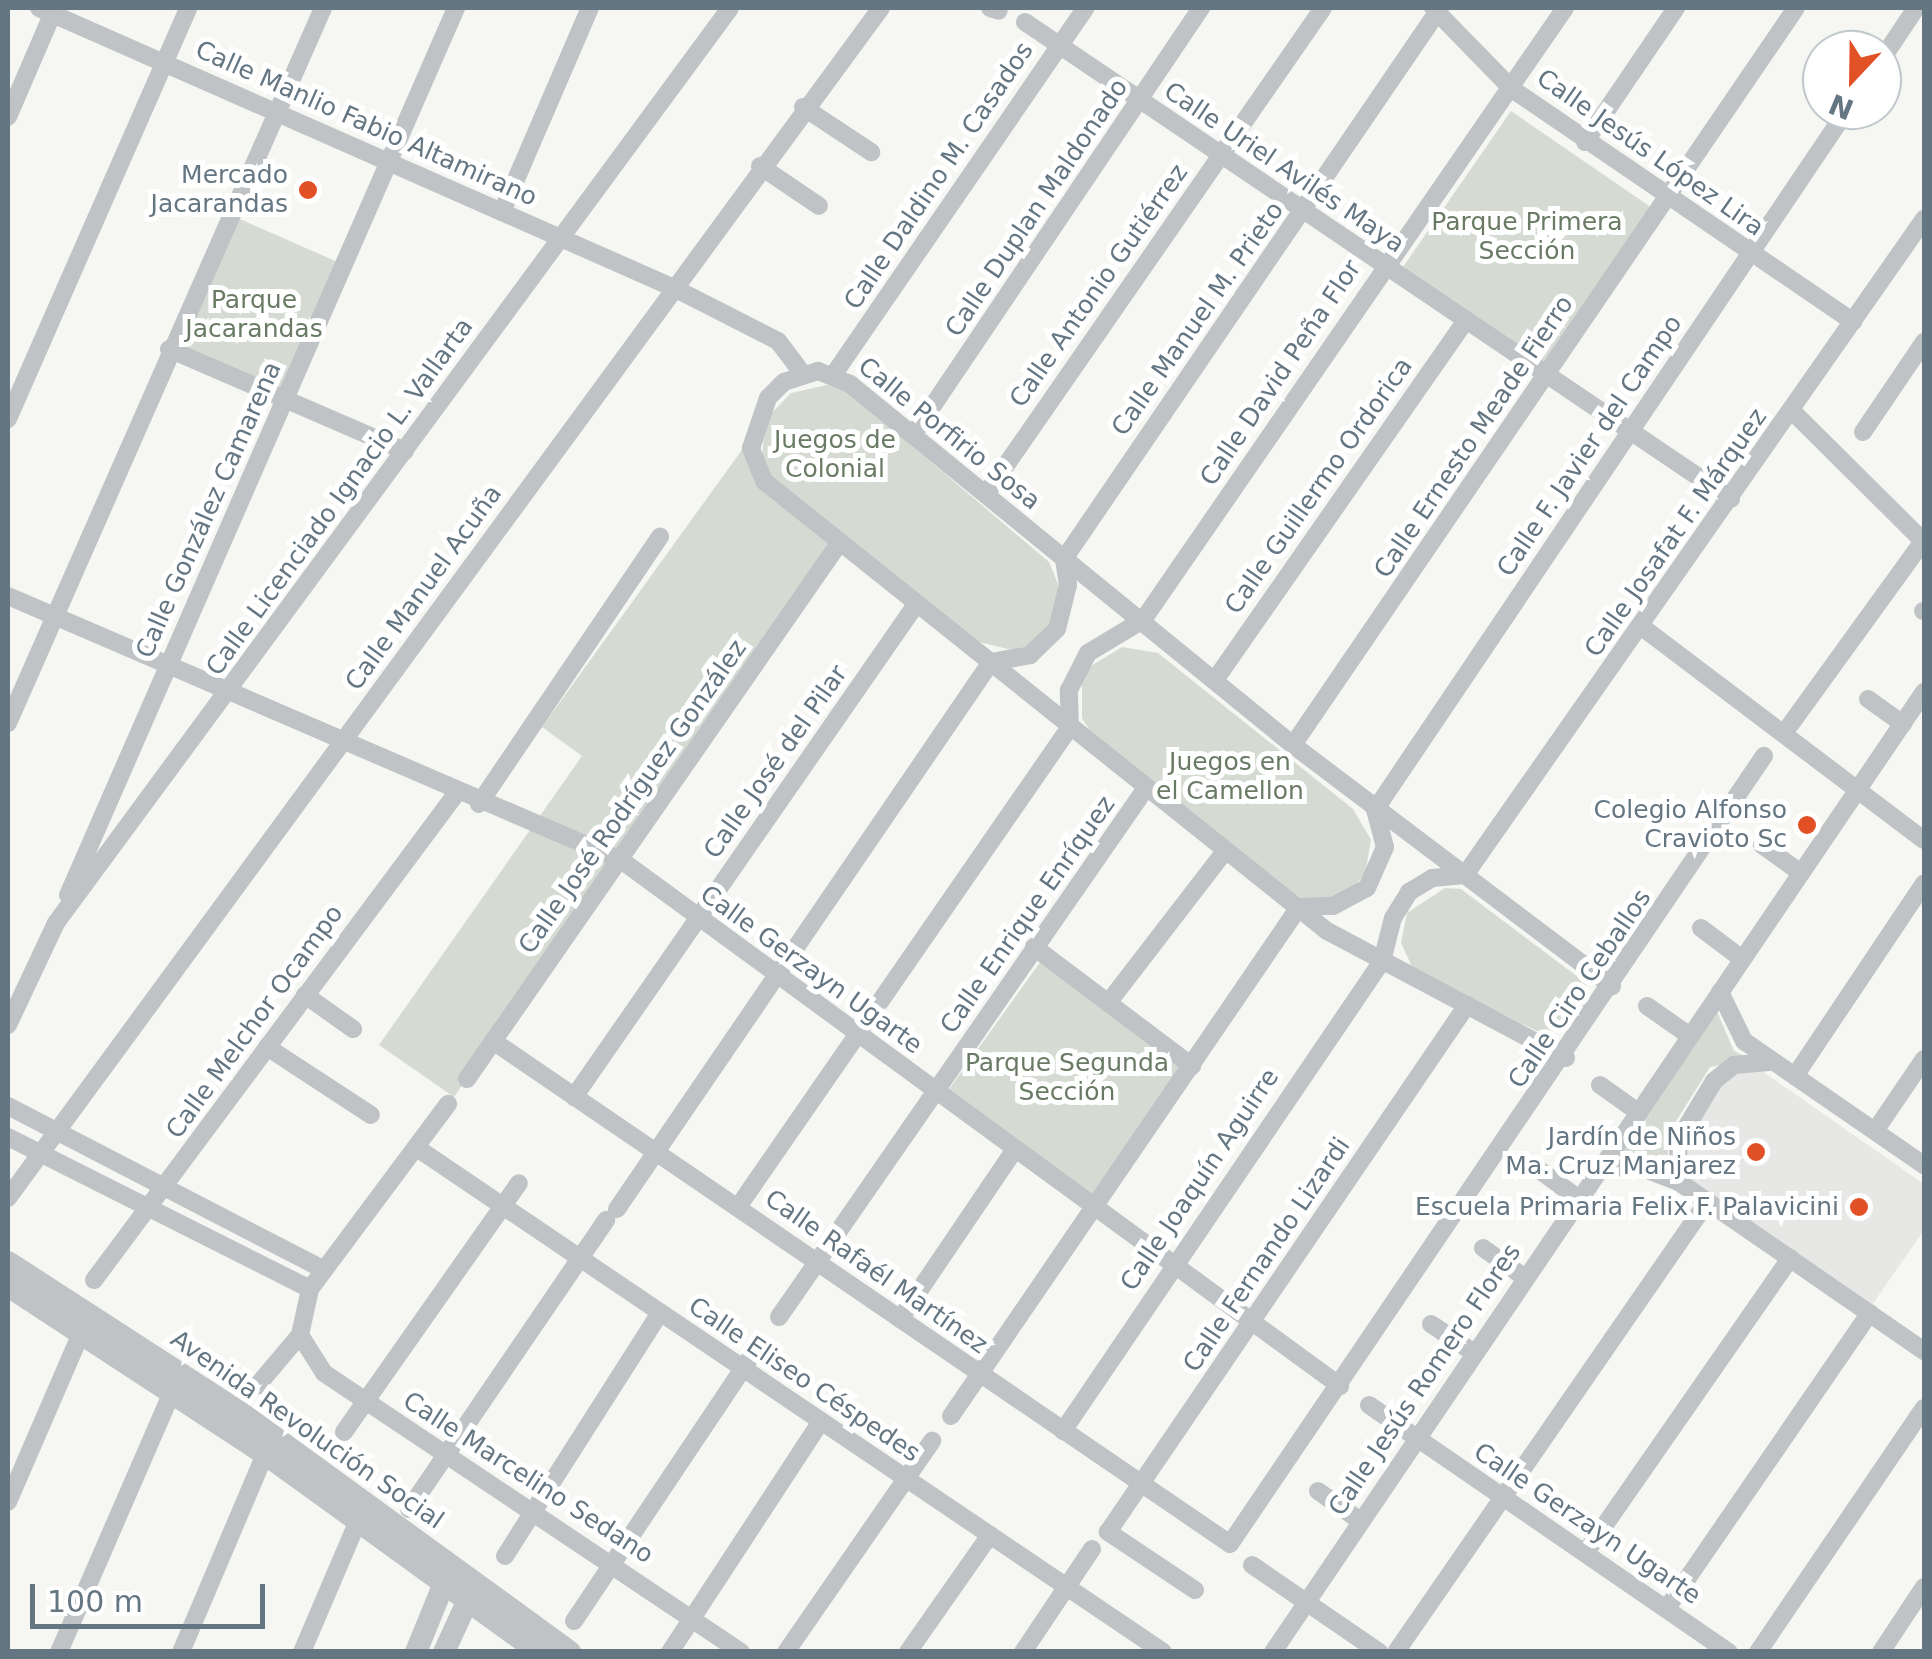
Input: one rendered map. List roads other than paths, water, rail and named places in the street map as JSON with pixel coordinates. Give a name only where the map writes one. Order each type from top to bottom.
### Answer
[{"type":"street","points":[[8,419],[188,8]]},
{"type":"street","points":[[8,723],[169,349],[323,8]]},
{"type":"street","name":"Calle González Camarena","points":[[56,924],[456,8]]},
{"type":"street","points":[[502,212],[590,8]]},
{"type":"street","name":"Calle Licenciado Ignacio L. Vallarta","points":[[8,1025],[56,924],[730,8]]},
{"type":"street","name":"Calle Manuel Acuña","points":[[8,1198],[803,107],[881,8]]},
{"type":"street","name":"Calle Daldino M. Casados","points":[[834,374],[1086,8]]},
{"type":"street","name":"Calle Duplan Maldonado","points":[[913,435],[1201,8]]},
{"type":"street","name":"Calle Antonio Gutiérrez","points":[[986,494],[1322,8]]},
{"type":"street","name":"Calle David Peña Flor","points":[[1143,620],[1565,8]]},
{"type":"street","points":[[1585,142],[1676,8]]},
{"type":"street","name":"Calle Ernesto Meade Fierro","points":[[1293,745],[1796,8]]},
{"type":"street","points":[[1901,30],[1916,8]]},
{"type":"street","name":"Calle Jesús López Lira","points":[[1437,9],[1512,89],[1854,322]]},
{"type":"street","name":"Calle Manuel M. Prieto","points":[[1064,559],[1304,211],[1437,9]]},
{"type":"street","points":[[8,118],[49,10]]},
{"type":"street","name":"Calle Manlio Fabio Altamirano","points":[[49,10],[672,287],[778,341],[803,374]]},
{"type":"street","name":"Calle Uriel Avilés Maya","points":[[1024,22],[1731,499]]},
{"type":"street","points":[[803,107],[871,152]]},
{"type":"street","name":"Calle F. Javier del Campo","points":[[1376,810],[1835,130]]},
{"type":"street","points":[[760,166],[819,206]]},
{"type":"street","name":"Calle Josafat F. Márquez","points":[[1464,875],[1642,627],[1924,218]]},
{"type":"street","name":"Calle Guillermo Ordorica","points":[[1215,680],[1465,321]]},
{"type":"street","points":[[1863,432],[1917,369],[1924,342]]},
{"type":"street","points":[[169,349],[405,451]]},
{"type":"street","points":[[803,374],[784,382],[758,416],[755,466],[764,482],[1299,907],[1382,961],[1566,1058]]},
{"type":"street","name":"Calle Porfirio Sosa","points":[[803,374],[834,374],[1293,745],[1612,986]]},
{"type":"street","points":[[1790,725],[1923,541],[1792,411]]},
{"type":"street","points":[[480,804],[660,537]]},
{"type":"street","name":"Calle José Rodríguez González","points":[[467,1080],[840,542]]},
{"type":"street","points":[[409,1508],[777,978],[990,662],[1030,655],[1057,629],[1068,585],[1064,559]]},
{"type":"street","name":"Calle Gerzayn Ugarte","points":[[8,596],[456,794],[621,860],[777,978],[1340,1386]]},
{"type":"street","name":"Calle José del Pilar","points":[[574,1098],[917,603]]},
{"type":"street","points":[[738,1207],[1070,727],[1069,690],[1088,653],[1143,620]]},
{"type":"street","points":[[1642,627],[1924,840]]},
{"type":"street","name":"Calle Jesús Romero Flores","points":[[1273,1652],[1924,692]]},
{"type":"street","points":[[1868,699],[1903,724]]},
{"type":"street","name":"Calle Ciro Ceballos","points":[[1230,1544],[1566,1058],[1764,756]]},
{"type":"street","name":"Calle Enrique Enríquez","points":[[779,1317],[1146,788]]},
{"type":"street","name":"Calle Melchor Ocampo","points":[[94,1280],[456,794]]},
{"type":"street","points":[[1299,907],[1334,906],[1367,888],[1385,847],[1376,810]]},
{"type":"street","points":[[1762,844],[1801,873]]},
{"type":"street","points":[[1108,1003],[1225,850]]},
{"type":"street","name":"Calle Joaquín Aguirre","points":[[1062,1431],[1172,1262],[1382,961],[1393,918],[1409,892],[1432,878],[1464,875]]},
{"type":"street","points":[[1795,1076],[1924,883]]},
{"type":"street","points":[[950,1416],[1299,907]]},
{"type":"street","points":[[1701,928],[1742,959]]},
{"type":"street","points":[[1034,947],[1192,1066]]},
{"type":"street","points":[[1720,992],[1744,1041],[1924,1165]]},
{"type":"street","points":[[304,995],[353,1029]]},
{"type":"street","name":"Calle Fernando Lizardi","points":[[1195,1590],[1108,1532],[1467,1006]]},
{"type":"street","points":[[1648,1006],[1690,1036]]},
{"type":"street","name":"Calle Rafaél Martínez","points":[[493,1042],[1230,1544]]},
{"type":"street","points":[[267,1047],[371,1116]]},
{"type":"street","points":[[1876,1131],[1924,1059]]},
{"type":"street","points":[[1679,1182],[1678,1141],[1714,1080],[1734,1065],[1772,1062]]},
{"type":"street","points":[[1600,1084],[1638,1112]]},
{"type":"street","points":[[258,1386],[300,1335],[310,1289],[448,1104]]},
{"type":"street","points":[[8,1106],[324,1270]]},
{"type":"street","points":[[8,1137],[310,1289]]},
{"type":"street","name":"Calle Eliseo Céspedes","points":[[417,1148],[1066,1586],[1152,1649]]},
{"type":"street","points":[[900,1319],[1015,1149]]},
{"type":"street","points":[[1600,1169],[1637,1166],[1679,1182],[1924,1350]]},
{"type":"street","points":[[1538,1169],[1579,1199]]},
{"type":"street","points":[[344,1432],[518,1182]]},
{"type":"street","points":[[1396,1652],[1707,1202]]},
{"type":"street","points":[[1483,1248],[1524,1277]]},
{"type":"street","points":[[1586,1552],[1790,1258]]},
{"type":"street","name":"Avenida Revolución Social","points":[[8,1262],[240,1412],[448,1573],[570,1652]]},
{"type":"street","name":"Avenida Revolución Social","points":[[8,1286],[265,1454],[358,1521],[448,1573]]},
{"type":"street","points":[[505,1556],[660,1313]]},
{"type":"street","points":[[1667,1608],[1870,1314]]},
{"type":"street","points":[[1431,1324],[1474,1353]]},
{"type":"street","points":[[8,1502],[81,1333]]},
{"type":"street","name":"Calle Marcelino Sedano","points":[[300,1335],[324,1373],[533,1509],[741,1652]]},
{"type":"street","points":[[574,1621],[760,1343]]},
{"type":"street","points":[[59,1652],[172,1392]]},
{"type":"street","name":"Calle Gerzayn Ugarte","points":[[1369,1406],[1729,1652]]},
{"type":"street","points":[[1758,1652],[1924,1408]]},
{"type":"street","points":[[670,1652],[821,1421]]},
{"type":"street","points":[[786,1652],[932,1442]]},
{"type":"street","points":[[181,1652],[265,1454]]},
{"type":"street","points":[[1318,1491],[1359,1520]]},
{"type":"street","points":[[302,1652],[358,1521]]},
{"type":"street","points":[[908,1652],[990,1536]]},
{"type":"street","points":[[1023,1652],[1092,1549]]},
{"type":"street","points":[[1252,1565],[1379,1652]]},
{"type":"street","points":[[416,1652],[448,1573]]},
{"type":"street","points":[[1880,1652],[1924,1587]]},
{"type":"street","points":[[444,1652],[472,1590]]},
{"type":"street","name":"Avenida Revolución Social","points":[[472,1590],[540,1652]]},
{"type":"street","points":[[432,1614],[454,1627]]},
{"type":"place","name":"Mercado Jacarandas","points":[[308,190]]},
{"type":"place","name":"Colegio Alfonso Cravioto Sc","points":[[1807,825]]},
{"type":"place","name":"Jardín de Niños Ma. Cruz Manjarez","points":[[1756,1152]]},
{"type":"place","name":"Escuela Primaria Felix F. Palavicini","points":[[1859,1207]]},
{"type":"park label","name":"Parque Primera Sección","points":[[1527,238]]},
{"type":"park label","name":"Parque Jacarandas","points":[[254,316]]},
{"type":"park label","name":"Juegos de Colonial","points":[[835,456]]},
{"type":"park label","name":"Juegos en el Camellon","points":[[1230,778]]},
{"type":"park label","name":"Parque Segunda Sección","points":[[1067,1078]]}]
